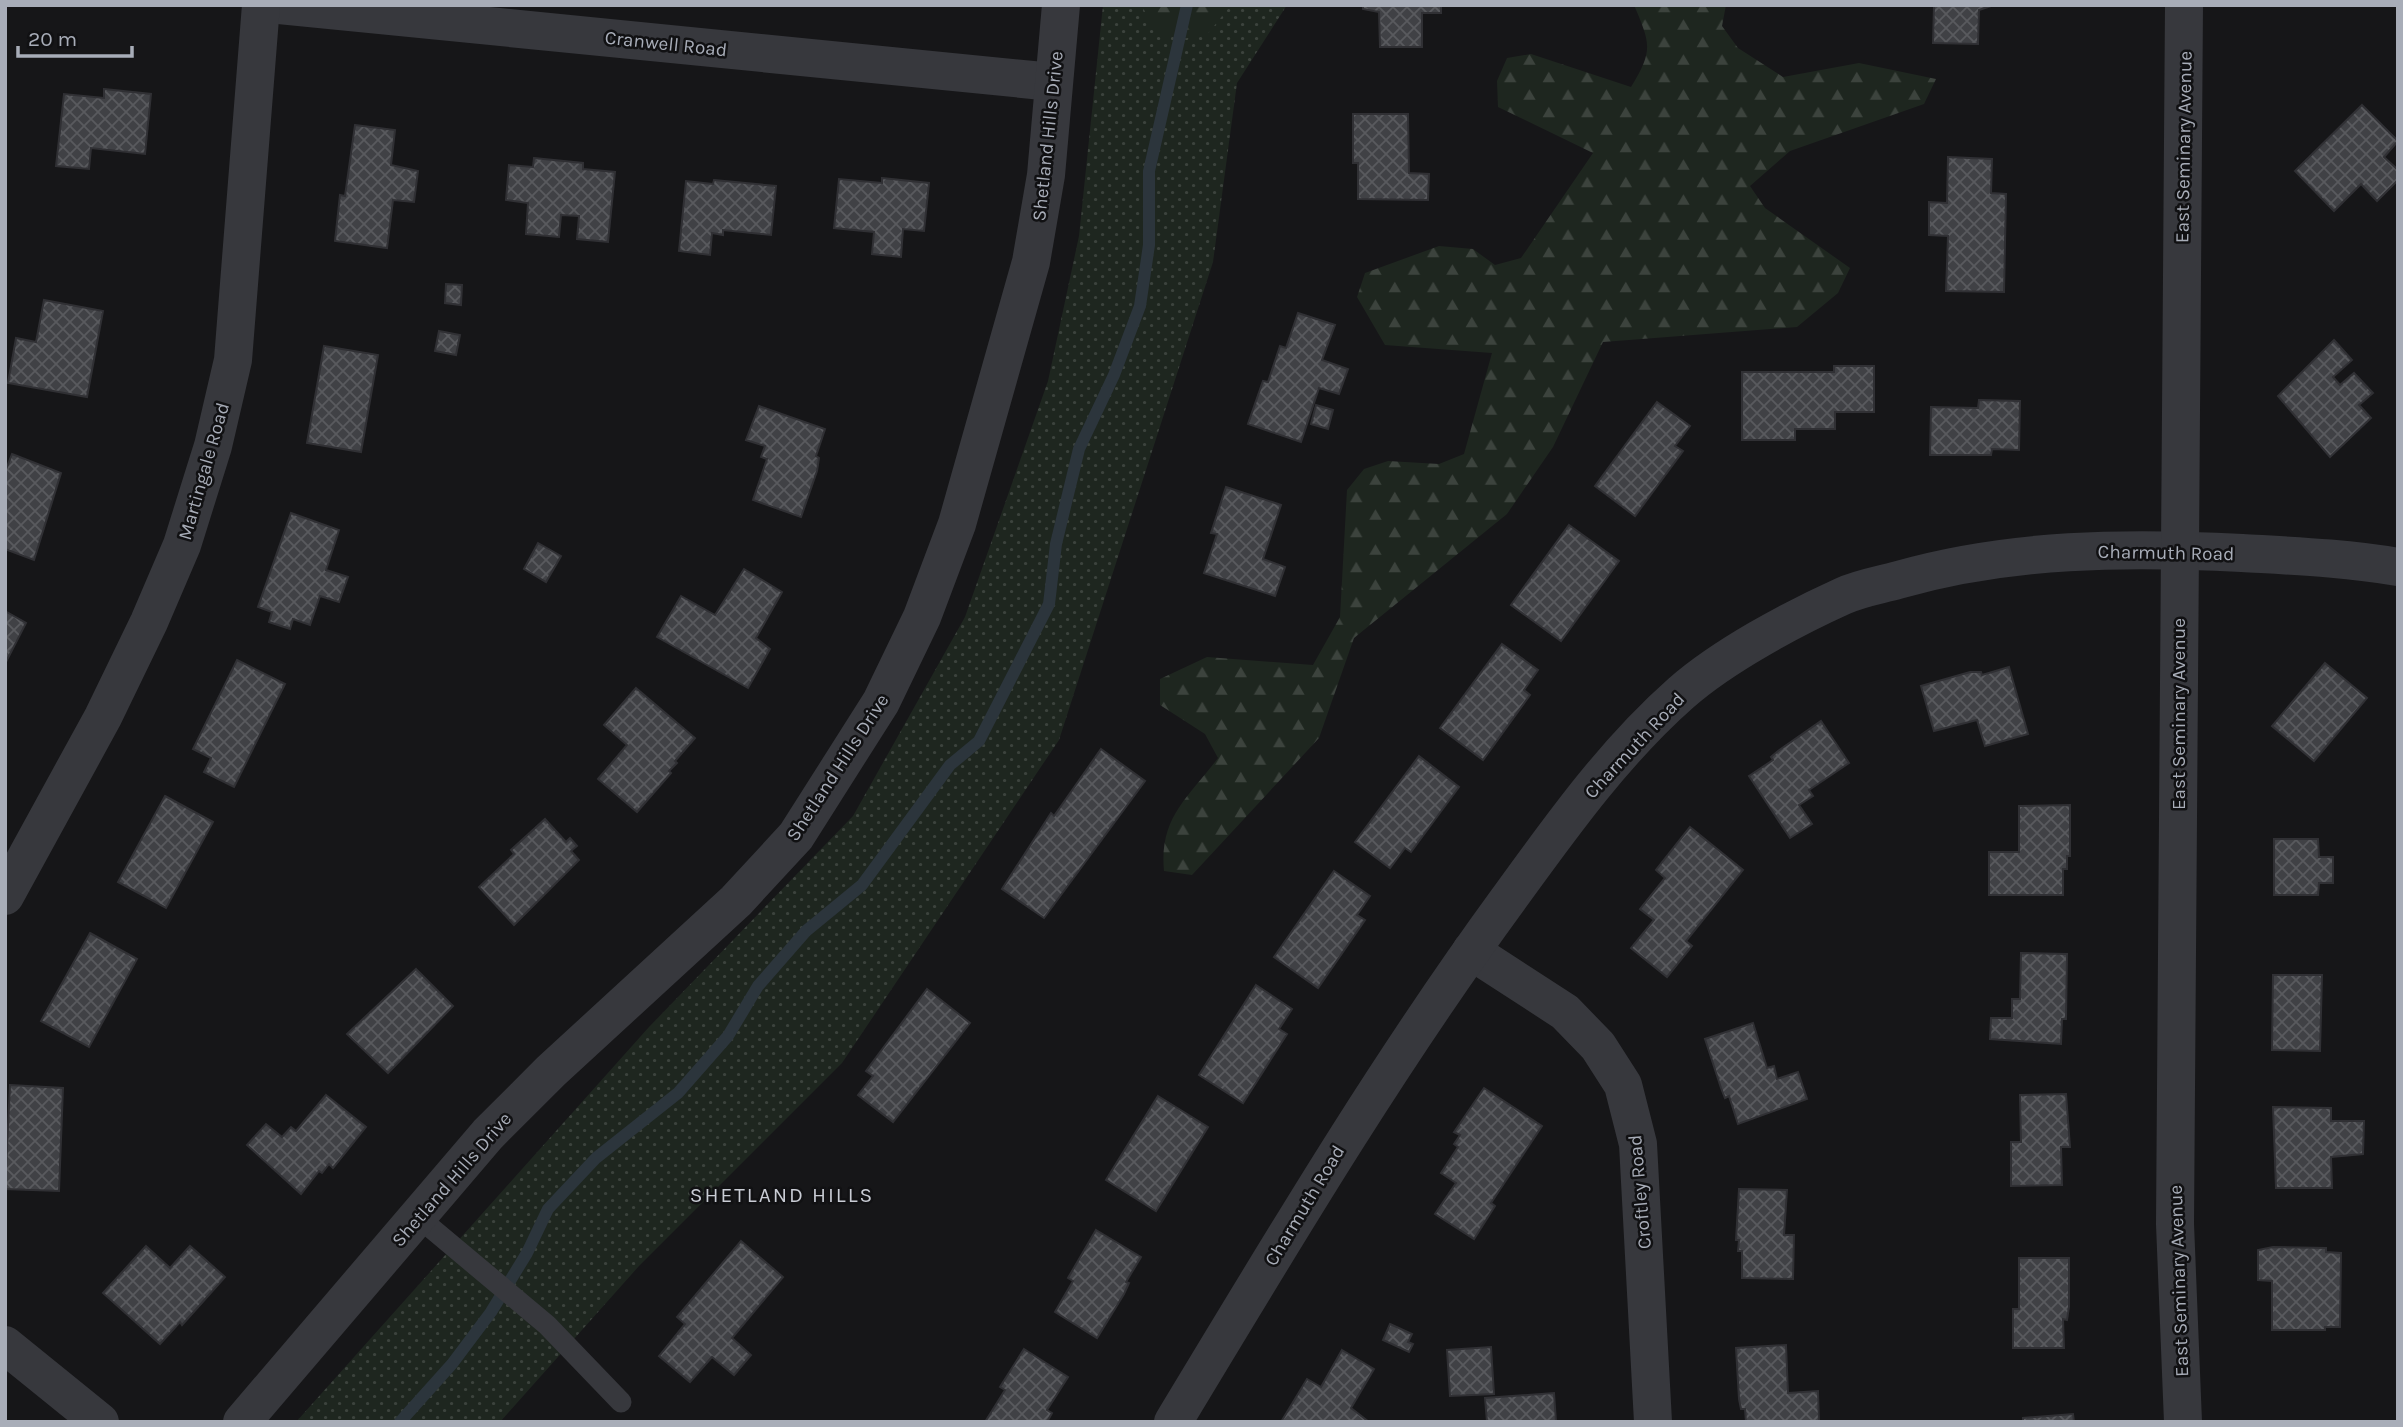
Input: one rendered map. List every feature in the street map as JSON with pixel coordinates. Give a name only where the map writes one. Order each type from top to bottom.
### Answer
[{"type":"street","name":"Martingale Road","points":[[5,896],[103,717],[149,622],[182,545],[213,446],[233,359],[261,5]]},
{"type":"street","name":"Cranwell Road","points":[[279,5],[1053,82]]},
{"type":"street","name":"Shetland Hills Drive","points":[[242,1422],[488,1134],[542,1080],[736,901],[796,836],[881,702],[922,617],[957,524],[1027,274],[1046,175],[1061,5]]},
{"type":"street","name":"East Seminary Avenue","points":[[2183,1422],[2175,1224],[2184,5]]},
{"type":"street","name":"Charmuth Road","points":[[1173,1422],[1359,1115],[1471,951],[1564,822],[1620,753],[1683,691],[1761,638],[1847,594],[1943,567],[2046,552],[2179,550],[2350,559],[2398,567]]},
{"type":"street","name":"Croftley Road","points":[[1471,951],[1565,1012],[1598,1046],[1623,1085],[1638,1144],[1653,1422]]},
{"type":"street","points":[[5,1345],[100,1422]]},
{"type":"lane","points":[[418,1217],[524,1307],[621,1402]]},
{"type":"green space","points":[[1103,5],[1287,5],[1237,83],[1213,262],[1059,740],[842,1063],[639,1266],[500,1422],[296,1422],[649,1027],[853,816],[965,617],[1048,381],[1079,236]]},
{"type":"green space","points":[[1142,5],[1231,5],[1206,36],[1179,39],[1153,30]]},
{"type":"green space","points":[[1634,5],[1726,5],[1722,26],[1738,48],[1783,77],[1859,63],[1936,79],[1924,104],[1790,151],[1750,186],[1765,208],[1850,268],[1838,293],[1797,327],[1603,342],[1553,447],[1507,514],[1354,638],[1319,738],[1192,875],[1164,871],[1166,836],[1171,822],[1186,797],[1218,758],[1205,734],[1160,705],[1160,679],[1207,657],[1313,665],[1340,617],[1347,490],[1364,469],[1388,461],[1439,464],[1464,454],[1492,353],[1385,345],[1357,297],[1365,273],[1439,246],[1473,249],[1495,265],[1521,258],[1593,153],[1498,107],[1497,81],[1507,58],[1531,54],[1631,87],[1643,64],[1647,46],[1644,29]]},
{"type":"building","points":[[1363,5],[1441,5],[1441,13],[1422,13],[1422,47],[1380,47],[1379,12],[1363,9]]},
{"type":"building","points":[[1934,5],[1994,5],[1979,10],[1978,44],[1933,43]]},
{"type":"building","points":[[104,89],[151,94],[145,154],[91,148],[89,169],[56,166],[64,94],[104,98]]},
{"type":"building","points":[[2362,105],[2398,141],[2384,157],[2398,170],[2398,180],[2377,201],[2361,184],[2334,211],[2295,171]]},
{"type":"building","points":[[1353,114],[1408,114],[1409,173],[1429,174],[1428,200],[1358,199],[1358,163],[1353,163]]},
{"type":"building","points":[[355,125],[395,130],[391,165],[418,171],[414,202],[393,200],[387,248],[335,241],[340,195],[345,196]]},
{"type":"building","points":[[1948,157],[1992,159],[1991,193],[2006,194],[2004,292],[1946,291],[1948,236],[1929,235],[1929,202],[1947,203]]},
{"type":"building","points":[[534,158],[583,163],[583,169],[615,172],[608,242],[577,239],[579,216],[561,215],[559,237],[526,234],[528,203],[506,200],[509,165],[533,167]]},
{"type":"building","points":[[882,178],[929,183],[924,231],[903,229],[901,257],[872,254],[874,232],[834,228],[839,179],[882,183]]},
{"type":"building","points":[[714,180],[776,186],[771,235],[723,230],[723,235],[712,233],[710,255],[679,251],[686,181],[713,184]]},
{"type":"building","points":[[446,284],[462,285],[461,305],[445,303]]},
{"type":"building","points":[[44,300],[103,311],[87,397],[8,383],[16,338],[36,342]]},
{"type":"building","points":[[1298,313],[1335,325],[1322,360],[1348,369],[1339,394],[1319,388],[1301,442],[1248,424],[1263,381],[1268,382],[1280,346],[1286,348]]},
{"type":"building","points":[[439,331],[460,335],[456,355],[435,351]]},
{"type":"building","points":[[2334,340],[2352,360],[2333,377],[2340,385],[2354,373],[2373,393],[2359,405],[2371,418],[2330,457],[2278,396]]},
{"type":"building","points":[[324,346],[378,355],[361,452],[307,443]]},
{"type":"building","points":[[1834,366],[1874,366],[1874,412],[1835,412],[1835,429],[1795,429],[1795,440],[1742,440],[1742,372],[1834,372]]},
{"type":"building","points":[[1979,400],[2020,401],[2019,450],[1992,449],[1991,455],[1930,455],[1931,407],[1978,408]]},
{"type":"building","points":[[1657,402],[1690,426],[1675,446],[1683,451],[1635,516],[1595,486]]},
{"type":"building","points":[[1316,405],[1333,410],[1328,429],[1311,424]]},
{"type":"building","points":[[759,406],[825,429],[816,456],[819,458],[817,471],[801,517],[753,500],[767,459],[761,457],[765,446],[746,440]]},
{"type":"building","points":[[12,454],[61,473],[34,560],[5,549],[5,472]]},
{"type":"building","points":[[1226,487],[1281,505],[1263,559],[1285,567],[1275,596],[1204,573],[1217,534],[1211,533]]},
{"type":"building","points":[[291,513],[339,530],[326,570],[348,577],[339,602],[320,596],[310,625],[293,619],[290,629],[269,622],[272,612],[258,607]]},
{"type":"building","points":[[1569,525],[1619,561],[1561,641],[1511,605]]},
{"type":"building","points":[[538,543],[561,556],[546,582],[524,569]]},
{"type":"building","points":[[744,569],[782,592],[756,638],[770,649],[748,688],[657,637],[681,596],[715,615]]},
{"type":"building","points":[[5,611],[26,623],[6,662],[5,662]]},
{"type":"building","points":[[1502,644],[1538,670],[1524,690],[1530,695],[1483,760],[1440,728]]},
{"type":"building","points":[[237,660],[285,684],[234,787],[204,772],[211,758],[193,749]]},
{"type":"building","points":[[2325,663],[2367,698],[2314,761],[2272,726]]},
{"type":"building","points":[[2009,667],[2028,734],[1985,746],[1977,720],[1934,731],[1921,686],[1970,672],[1981,672],[1982,675]]},
{"type":"building","points":[[636,688],[695,738],[675,761],[677,763],[669,771],[671,773],[637,812],[598,779],[627,745],[604,725]]},
{"type":"building","points":[[1821,721],[1849,763],[1809,790],[1813,796],[1799,805],[1812,824],[1790,838],[1749,776],[1773,760],[1771,757],[1778,751]]},
{"type":"building","points":[[1101,749],[1145,781],[1044,918],[1002,889],[1051,813],[1054,816]]},
{"type":"building","points":[[1419,756],[1459,787],[1411,852],[1405,848],[1390,868],[1355,842]]},
{"type":"building","points":[[165,796],[213,822],[166,908],[118,882]]},
{"type":"building","points":[[2070,805],[2070,856],[2067,856],[2067,869],[2063,869],[2063,895],[1989,895],[1989,852],[2019,852],[2019,806]]},
{"type":"building","points":[[545,819],[566,842],[570,838],[577,846],[571,851],[579,860],[514,925],[479,887],[514,854],[511,850]]},
{"type":"building","points":[[1690,827],[1743,870],[1686,941],[1692,946],[1667,977],[1631,948],[1654,920],[1640,909],[1665,878],[1656,870]]},
{"type":"building","points":[[2274,839],[2318,839],[2319,857],[2333,857],[2333,883],[2319,883],[2318,895],[2274,895]]},
{"type":"building","points":[[1334,871],[1370,896],[1357,915],[1365,920],[1318,988],[1274,957]]},
{"type":"building","points":[[90,933],[137,959],[89,1047],[41,1021]]},
{"type":"building","points":[[2021,953],[2067,954],[2066,1019],[2062,1019],[2061,1044],[1990,1039],[1991,1018],[2012,1018],[2012,999],[2020,999]]},
{"type":"building","points":[[416,969],[453,1006],[388,1073],[347,1034]]},
{"type":"building","points":[[2273,975],[2322,975],[2320,1051],[2272,1050]]},
{"type":"building","points":[[1256,985],[1292,1009],[1279,1029],[1287,1034],[1243,1103],[1199,1075]]},
{"type":"building","points":[[927,989],[970,1023],[893,1122],[858,1095],[873,1076],[866,1071]]},
{"type":"building","points":[[1753,1023],[1767,1068],[1774,1066],[1777,1079],[1798,1072],[1807,1099],[1738,1124],[1729,1096],[1725,1098],[1721,1088],[1705,1039]]},
{"type":"building","points":[[10,1085],[63,1088],[59,1191],[5,1189]]},
{"type":"building","points":[[1484,1088],[1542,1126],[1491,1203],[1495,1206],[1474,1239],[1435,1214],[1456,1183],[1441,1173],[1458,1147],[1454,1144],[1460,1135],[1454,1132]]},
{"type":"building","points":[[2066,1094],[2070,1147],[2061,1147],[2062,1185],[2011,1186],[2011,1142],[2021,1142],[2020,1095]]},
{"type":"building","points":[[326,1095],[366,1127],[333,1168],[329,1164],[322,1173],[319,1171],[301,1194],[247,1145],[266,1124],[282,1137],[291,1127],[296,1131]]},
{"type":"building","points":[[1158,1096],[1208,1127],[1156,1211],[1106,1180]]},
{"type":"building","points":[[2273,1107],[2331,1108],[2331,1121],[2364,1121],[2363,1154],[2331,1157],[2332,1188],[2276,1188]]},
{"type":"building","points":[[1739,1189],[1787,1190],[1784,1235],[1794,1235],[1793,1279],[1742,1278],[1742,1251],[1738,1251],[1739,1240],[1736,1240]]},
{"type":"building","points":[[1096,1230],[1141,1257],[1126,1282],[1129,1283],[1124,1294],[1097,1338],[1055,1312],[1073,1281],[1068,1278]]},
{"type":"building","points":[[741,1241],[783,1277],[732,1338],[751,1355],[734,1375],[712,1357],[690,1382],[659,1356],[685,1324],[677,1317]]},
{"type":"building","points":[[146,1246],[170,1268],[190,1246],[225,1277],[182,1325],[180,1322],[160,1344],[103,1293]]},
{"type":"building","points":[[2273,1247],[2326,1248],[2326,1252],[2341,1253],[2340,1327],[2325,1327],[2325,1330],[2272,1330],[2272,1281],[2258,1280],[2258,1250]]},
{"type":"building","points":[[2019,1258],[2069,1258],[2069,1307],[2067,1320],[2063,1319],[2064,1348],[2013,1348],[2013,1309],[2019,1309]]},
{"type":"building","points":[[1390,1324],[1412,1334],[1408,1342],[1413,1344],[1409,1352],[1383,1340]]},
{"type":"building","points":[[1786,1345],[1788,1393],[1818,1391],[1819,1422],[1746,1422],[1745,1409],[1741,1409],[1739,1399],[1736,1348]]},
{"type":"building","points":[[1491,1347],[1494,1394],[1450,1396],[1447,1350]]},
{"type":"building","points":[[1024,1349],[1068,1377],[1047,1410],[1052,1413],[1047,1422],[985,1422],[1005,1390],[1000,1387]]},
{"type":"building","points":[[1342,1350],[1374,1369],[1351,1408],[1369,1422],[1281,1422],[1307,1379],[1321,1387]]},
{"type":"building","points":[[1554,1393],[1556,1422],[1487,1422],[1485,1398]]},
{"type":"building","points":[[2073,1414],[2074,1422],[2023,1422],[2023,1418]]},
{"type":"waterway","points":[[400,1422],[452,1364],[491,1312],[527,1253],[548,1209],[596,1158],[678,1093],[728,1036],[758,986],[806,931],[862,885],[950,765],[979,741],[1049,604],[1056,544],[1079,449],[1114,375],[1140,306],[1149,245],[1149,171],[1187,5]]},
{"type":"district","name":"SHETLAND HILLS","points":[[782,1195]]}]
